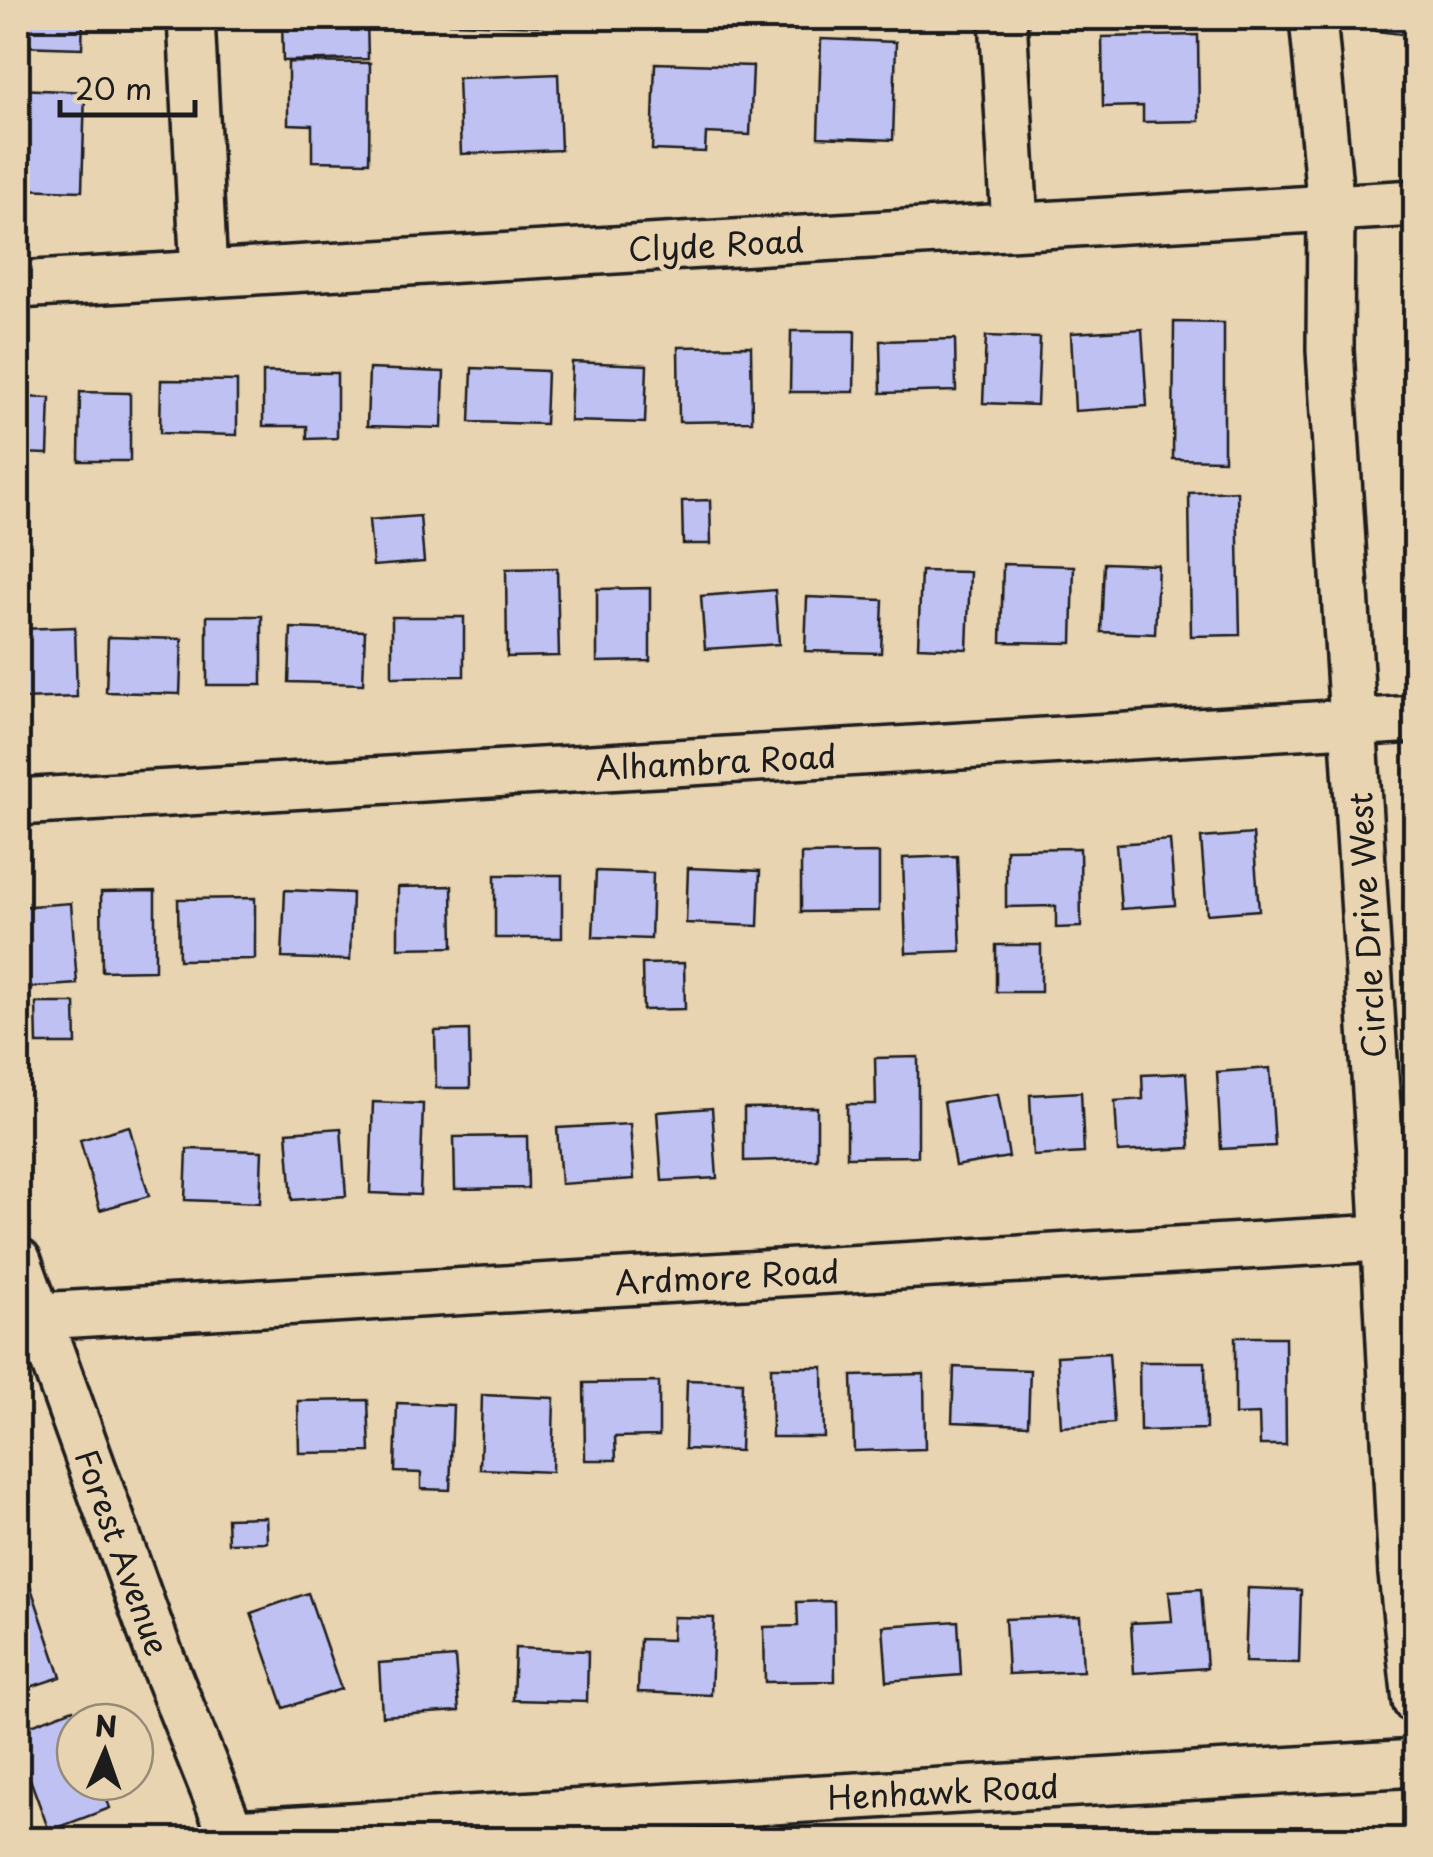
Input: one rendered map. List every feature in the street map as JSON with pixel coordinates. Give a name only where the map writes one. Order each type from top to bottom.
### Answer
[{"type":"street","points":[[191,18],[204,274]]},
{"type":"street","points":[[1003,18],[1016,226]]},
{"type":"street","name":"Circle Drive West","points":[[1313,18],[1331,208],[1330,350],[1354,722],[1400,1237],[1402,1574],[1416,1701]]},
{"type":"street","name":"Clyde Road","points":[[18,285],[1416,203]]},
{"type":"street","name":"Alhambra Road","points":[[18,802],[1416,719]]},
{"type":"street","name":"Ardmore Road","points":[[39,1316],[1400,1237]]},
{"type":"street","name":"Forest Avenue","points":[[18,1261],[158,1653],[233,1836]]},
{"type":"street","name":"Henhawk Road","points":[[233,1836],[1416,1763]]},
{"type":"building","points":[[18,18],[83,18],[82,48],[18,46]]},
{"type":"building","points":[[282,18],[367,18],[368,59],[283,61]]},
{"type":"building","points":[[450,18],[544,18],[543,26],[450,23]]},
{"type":"building","points":[[1378,18],[1416,18],[1416,67],[1406,66],[1410,35],[1376,31]]},
{"type":"building","points":[[1198,35],[1199,121],[1143,122],[1143,106],[1103,107],[1102,37]]},
{"type":"building","points":[[821,39],[896,42],[893,140],[818,137]]},
{"type":"building","points":[[288,62],[370,63],[369,162],[312,161],[312,125],[288,124]]},
{"type":"building","points":[[655,63],[753,66],[750,135],[706,133],[705,152],[652,150]]},
{"type":"building","points":[[558,74],[561,150],[461,154],[458,78]]},
{"type":"building","points":[[18,89],[85,92],[82,191],[18,189]]},
{"type":"building","points":[[1174,322],[1224,323],[1224,460],[1173,459]]},
{"type":"building","points":[[1142,329],[1147,406],[1075,411],[1071,333]]},
{"type":"building","points":[[791,331],[855,331],[854,392],[790,392]]},
{"type":"building","points":[[986,336],[1040,338],[1037,405],[983,403]]},
{"type":"building","points":[[955,339],[956,391],[881,393],[880,341]]},
{"type":"building","points":[[751,346],[752,421],[679,422],[678,347]]},
{"type":"building","points":[[572,362],[647,365],[645,423],[570,421]]},
{"type":"building","points":[[472,368],[547,371],[545,424],[470,422]]},
{"type":"building","points":[[369,369],[444,372],[442,428],[367,426]]},
{"type":"building","points":[[263,372],[337,373],[337,438],[307,439],[307,426],[263,426]]},
{"type":"building","points":[[161,380],[237,381],[237,435],[160,433]]},
{"type":"building","points":[[80,392],[130,393],[130,461],[79,461]]},
{"type":"building","points":[[18,397],[50,398],[48,454],[18,453]]},
{"type":"building","points":[[1237,491],[1240,635],[1191,636],[1189,493]]},
{"type":"building","points":[[710,500],[711,544],[683,544],[682,501]]},
{"type":"building","points":[[420,516],[424,562],[373,566],[369,520]]},
{"type":"building","points":[[1104,563],[1158,565],[1155,634],[1101,632]]},
{"type":"building","points":[[1003,564],[1074,566],[1072,643],[1001,642]]},
{"type":"building","points":[[557,568],[559,656],[507,657],[506,569]]},
{"type":"building","points":[[921,571],[970,572],[967,649],[918,647]]},
{"type":"building","points":[[650,588],[650,661],[597,662],[597,589]]},
{"type":"building","points":[[775,590],[779,644],[705,649],[701,596]]},
{"type":"building","points":[[807,597],[883,600],[881,653],[805,651]]},
{"type":"building","points":[[207,616],[262,616],[262,685],[207,685]]},
{"type":"building","points":[[392,617],[464,617],[464,676],[392,677]]},
{"type":"building","points":[[75,627],[77,697],[21,699],[20,629]]},
{"type":"building","points":[[291,628],[365,631],[363,684],[289,682]]},
{"type":"building","points":[[108,637],[182,639],[180,694],[106,692]]},
{"type":"building","points":[[1253,834],[1259,910],[1207,914],[1201,838]]},
{"type":"building","points":[[1170,840],[1175,905],[1121,909],[1116,844]]},
{"type":"building","points":[[1080,848],[1081,927],[1056,928],[1056,906],[1006,907],[1006,849]]},
{"type":"building","points":[[879,853],[879,911],[801,912],[801,854]]},
{"type":"building","points":[[957,856],[961,951],[906,953],[903,858]]},
{"type":"building","points":[[688,868],[760,871],[758,926],[686,923]]},
{"type":"building","points":[[596,871],[653,873],[651,939],[593,937]]},
{"type":"building","points":[[495,875],[562,875],[562,938],[495,938]]},
{"type":"building","points":[[452,886],[453,947],[398,948],[398,887]]},
{"type":"building","points":[[285,890],[352,893],[350,960],[282,958]]},
{"type":"building","points":[[155,891],[155,970],[102,971],[101,892]]},
{"type":"building","points":[[255,898],[255,959],[179,960],[178,899]]},
{"type":"building","points":[[71,903],[77,984],[22,988],[18,907]]},
{"type":"building","points":[[996,945],[1041,945],[1041,992],[996,992]]},
{"type":"building","points":[[684,963],[685,1009],[643,1010],[642,964]]},
{"type":"building","points":[[36,1003],[75,1003],[76,1044],[37,1044]]},
{"type":"building","points":[[469,1030],[470,1088],[436,1088],[435,1031]]},
{"type":"building","points":[[918,1057],[918,1156],[847,1157],[847,1104],[876,1104],[875,1058]]},
{"type":"building","points":[[1270,1068],[1275,1146],[1221,1149],[1217,1072]]},
{"type":"building","points":[[1186,1073],[1190,1148],[1118,1152],[1115,1101],[1143,1099],[1142,1075]]},
{"type":"building","points":[[1081,1092],[1084,1153],[1033,1156],[1030,1095]]},
{"type":"building","points":[[998,1094],[1009,1157],[955,1166],[944,1102]]},
{"type":"building","points":[[373,1102],[423,1104],[420,1195],[370,1193]]},
{"type":"building","points":[[817,1107],[817,1159],[744,1161],[744,1108]]},
{"type":"building","points":[[712,1108],[717,1178],[662,1181],[657,1112]]},
{"type":"building","points":[[630,1124],[634,1179],[561,1184],[557,1128]]},
{"type":"building","points":[[129,1126],[149,1196],[100,1210],[80,1140]]},
{"type":"building","points":[[341,1128],[346,1196],[292,1200],[287,1132]]},
{"type":"building","points":[[527,1136],[528,1188],[455,1189],[454,1137]]},
{"type":"building","points":[[187,1149],[262,1151],[260,1203],[185,1200]]},
{"type":"building","points":[[1235,1337],[1285,1337],[1286,1445],[1260,1445],[1259,1414],[1235,1415]]},
{"type":"building","points":[[1109,1353],[1114,1423],[1061,1427],[1057,1356]]},
{"type":"building","points":[[1139,1362],[1205,1362],[1206,1429],[1140,1431]]},
{"type":"building","points":[[771,1367],[823,1367],[824,1437],[772,1437]]},
{"type":"building","points":[[954,1367],[1030,1370],[1028,1425],[952,1422]]},
{"type":"building","points":[[924,1374],[925,1449],[854,1451],[852,1376]]},
{"type":"building","points":[[687,1380],[742,1382],[740,1451],[685,1449]]},
{"type":"building","points":[[659,1382],[659,1436],[615,1437],[616,1460],[585,1460],[584,1383]]},
{"type":"building","points":[[482,1395],[554,1398],[552,1472],[480,1469]]},
{"type":"building","points":[[368,1400],[370,1452],[299,1453],[298,1401]]},
{"type":"building","points":[[397,1403],[453,1405],[450,1490],[421,1489],[421,1473],[395,1472]]},
{"type":"building","points":[[266,1517],[267,1542],[228,1543],[227,1518]]},
{"type":"building","points":[[27,1576],[61,1677],[18,1691],[18,1579]]},
{"type":"building","points":[[1248,1588],[1301,1590],[1299,1663],[1245,1662]]},
{"type":"building","points":[[1201,1589],[1207,1668],[1134,1673],[1131,1623],[1172,1621],[1169,1591]]},
{"type":"building","points":[[308,1593],[341,1689],[284,1708],[251,1613]]},
{"type":"building","points":[[834,1601],[835,1681],[765,1682],[764,1627],[798,1626],[797,1602]]},
{"type":"building","points":[[1080,1616],[1083,1671],[1008,1674],[1005,1619]]},
{"type":"building","points":[[673,1617],[714,1618],[711,1695],[638,1692],[640,1639],[672,1640]]},
{"type":"building","points":[[958,1621],[961,1675],[887,1681],[883,1626]]},
{"type":"building","points":[[515,1648],[588,1651],[587,1702],[513,1700]]},
{"type":"building","points":[[455,1657],[459,1711],[382,1716],[379,1663]]},
{"type":"building","points":[[55,1716],[55,1802],[108,1802],[110,1808],[49,1831],[18,1746],[18,1730]]}]
